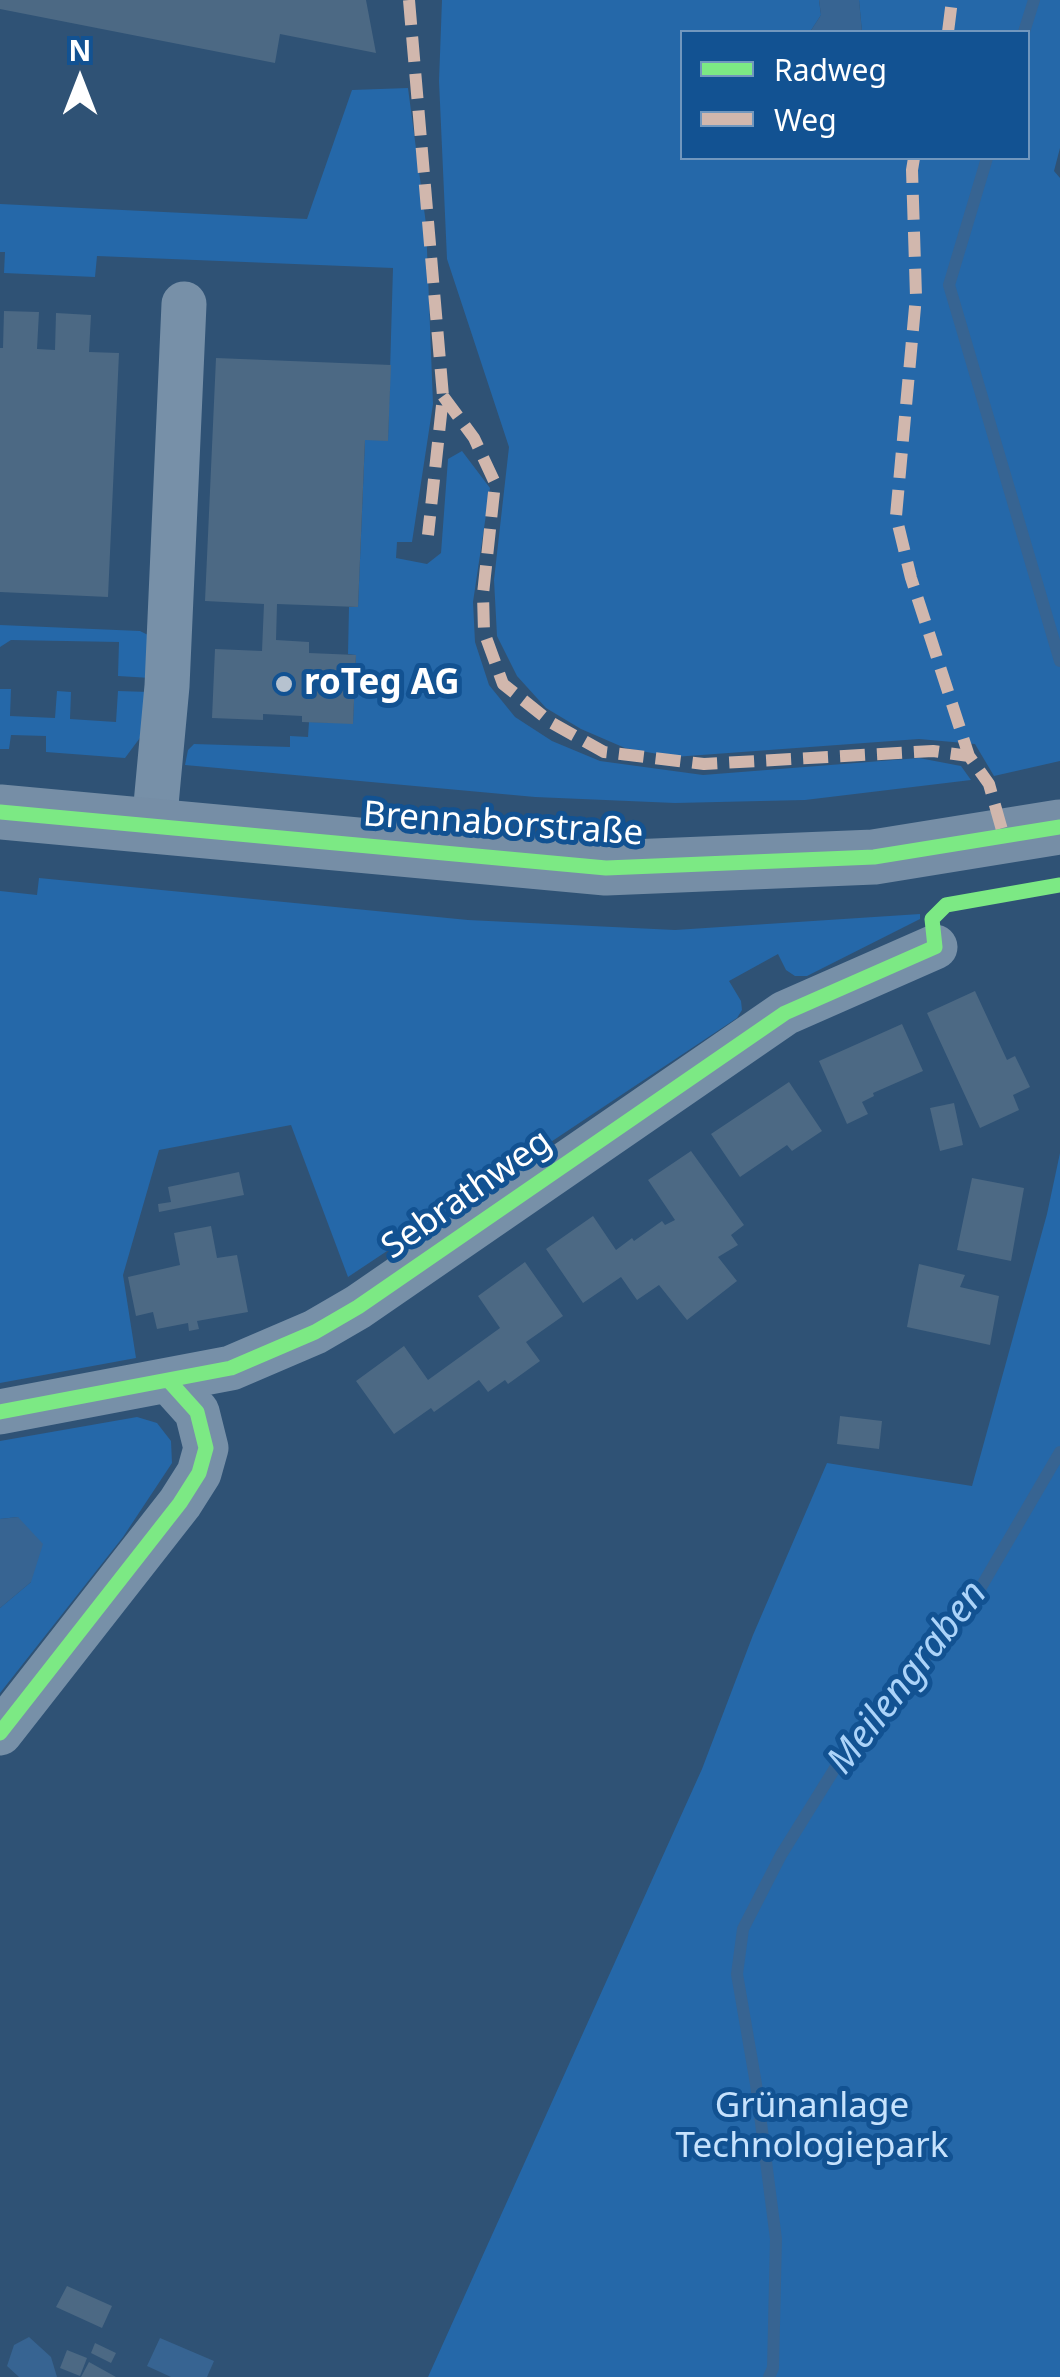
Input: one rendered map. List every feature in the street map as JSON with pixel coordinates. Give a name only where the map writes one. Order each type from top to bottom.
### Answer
[{"type":"main road","name":"Brennaborstraße","points":[[0,812],[606,868],[874,858],[1060,827]]},
{"type":"street","points":[[154,826],[167,686],[184,304]]},
{"type":"street","name":"Sebrathweg","points":[[0,1412],[231,1368],[315,1332],[358,1307],[785,1013],[935,947]]},
{"type":"street","points":[[0,1733],[200,1473],[206,1448],[196,1412],[170,1382]]},
{"type":"green space","points":[[442,0],[819,0],[821,15],[811,30],[680,30],[680,160],[1030,160],[1030,30],[862,30],[859,0],[1060,0],[1060,148],[1054,171],[1060,178],[1060,761],[994,776],[975,744],[919,739],[674,757],[625,748],[546,708],[517,676],[497,636],[494,580],[509,447],[447,259],[439,81]]},
{"type":"green space","points":[[408,88],[426,224],[433,404],[412,542],[397,542],[396,558],[427,564],[441,553],[448,459],[462,451],[490,488],[473,602],[475,642],[489,685],[515,717],[552,741],[600,761],[703,775],[919,758],[961,766],[971,780],[805,800],[675,803],[535,797],[185,765],[188,750],[194,744],[290,747],[290,736],[308,737],[309,722],[353,723],[356,655],[348,654],[349,607],[358,607],[365,440],[388,440],[393,268],[97,256],[95,277],[4,273],[0,204],[307,219],[352,90]]},
{"type":"green space","points":[[0,625],[140,631],[150,636],[151,678],[118,676],[119,642],[11,640],[0,647]]},
{"type":"green space","points":[[0,689],[11,689],[10,716],[55,718],[57,691],[71,692],[70,719],[116,722],[118,691],[149,692],[148,727],[125,758],[46,752],[46,736],[11,735],[9,749],[0,749]]},
{"type":"green space","points":[[39,878],[468,920],[675,930],[920,914],[920,919],[807,976],[795,976],[786,970],[778,954],[729,981],[741,1001],[742,1010],[737,1018],[348,1277],[291,1125],[159,1150],[123,1275],[136,1358],[0,1383],[0,891],[37,895]]},
{"type":"green space","name":"Grünanlage Technologiepark","points":[[1060,1153],[1060,2377],[428,2377],[702,1769],[753,1635],[827,1463],[972,1486],[1047,1214]]},
{"type":"green space","points":[[137,1417],[157,1423],[171,1441],[172,1463],[123,1537],[0,1693],[0,1608],[31,1582],[18,1517],[0,1519],[0,1441]]},
{"type":"shaded area","points":[[819,0],[859,0],[862,30],[811,30],[821,15]]},
{"type":"shaded area","points":[[18,1517],[43,1544],[31,1582],[0,1608],[0,1519]]},
{"type":"shaded area","points":[[29,2337],[51,2357],[57,2377],[19,2377],[7,2366],[14,2345]]},
{"type":"shaded area","points":[[160,2338],[214,2361],[207,2377],[171,2377],[147,2366]]},
{"type":"building","points":[[0,0],[366,0],[376,53],[280,34],[275,63],[0,9]]},
{"type":"building","points":[[4,311],[39,312],[37,349],[55,350],[56,313],[91,315],[89,352],[119,353],[108,597],[0,592],[0,348]]},
{"type":"building","points":[[216,358],[391,365],[388,441],[365,440],[358,607],[277,604],[276,640],[309,642],[309,653],[356,655],[353,724],[302,722],[302,716],[263,714],[263,720],[212,718],[215,649],[262,651],[264,604],[205,601]]},
{"type":"building","points":[[975,991],[1007,1060],[1015,1056],[1030,1087],[1013,1095],[1019,1110],[980,1128],[927,1013]]},
{"type":"building","points":[[902,1024],[923,1071],[873,1093],[862,1102],[868,1114],[847,1124],[819,1061]]},
{"type":"building","points":[[789,1082],[822,1131],[792,1151],[787,1145],[740,1177],[711,1134]]},
{"type":"building","points":[[954,1103],[963,1145],[940,1151],[930,1108]]},
{"type":"building","points":[[691,1151],[744,1225],[731,1235],[738,1245],[718,1257],[737,1281],[687,1320],[659,1285],[637,1300],[621,1277],[583,1303],[546,1249],[593,1216],[616,1250],[662,1221],[665,1225],[675,1220],[648,1180]]},
{"type":"building","points":[[239,1172],[244,1195],[159,1212],[158,1204],[171,1202],[168,1187]]},
{"type":"building","points":[[972,1178],[1024,1188],[1011,1261],[957,1250]]},
{"type":"building","points":[[211,1226],[217,1258],[237,1255],[248,1312],[197,1321],[199,1329],[189,1331],[188,1323],[157,1329],[153,1312],[136,1316],[128,1277],[180,1265],[174,1233]]},
{"type":"building","points":[[525,1262],[563,1316],[526,1342],[540,1361],[508,1384],[505,1380],[488,1392],[479,1380],[394,1434],[356,1381],[404,1346],[428,1380],[500,1328],[478,1296]]},
{"type":"building","points":[[919,1264],[965,1275],[960,1287],[999,1296],[990,1345],[907,1327]]},
{"type":"building","points":[[840,1416],[882,1421],[879,1449],[837,1444]]},
{"type":"building","points":[[67,2286],[112,2306],[102,2328],[56,2307]]},
{"type":"building","points":[[95,2343],[116,2353],[111,2363],[91,2353]]},
{"type":"building","points":[[67,2350],[87,2358],[80,2376],[60,2368]]},
{"type":"building","points":[[89,2362],[116,2377],[81,2377]]},
{"type":"waterway","points":[[1025,30],[1034,0]]},
{"type":"waterway","points":[[986,160],[949,285],[1060,661]]},
{"type":"waterway","name":"Meilengraben","points":[[769,2377],[773,2368],[776,2239],[737,1974],[743,1929],[781,1855],[847,1749],[970,1606],[1060,1452]]},
{"type":"marked path","points":[[409,0],[443,396],[428,535]]},
{"type":"marked path","points":[[948,30],[952,0]]},
{"type":"marked path","points":[[914,160],[916,296],[896,516],[911,578],[969,756]]},
{"type":"marked path","points":[[443,396],[474,438],[495,483],[483,594],[484,632],[503,684],[552,723],[604,752],[704,764],[933,751],[969,756],[989,784],[1004,837]]},
{"type":"cycle path","points":[[0,812],[606,868],[874,857],[1060,827]]},
{"type":"cycle path","points":[[0,1412],[231,1368],[315,1332],[358,1307],[785,1013],[935,947],[932,919],[946,905],[1060,885]]},
{"type":"cycle path","points":[[0,1733],[180,1503],[199,1473],[206,1448],[197,1412],[170,1382]]},
{"type":"place","name":"roTeg AG","points":[[284,684]]}]
